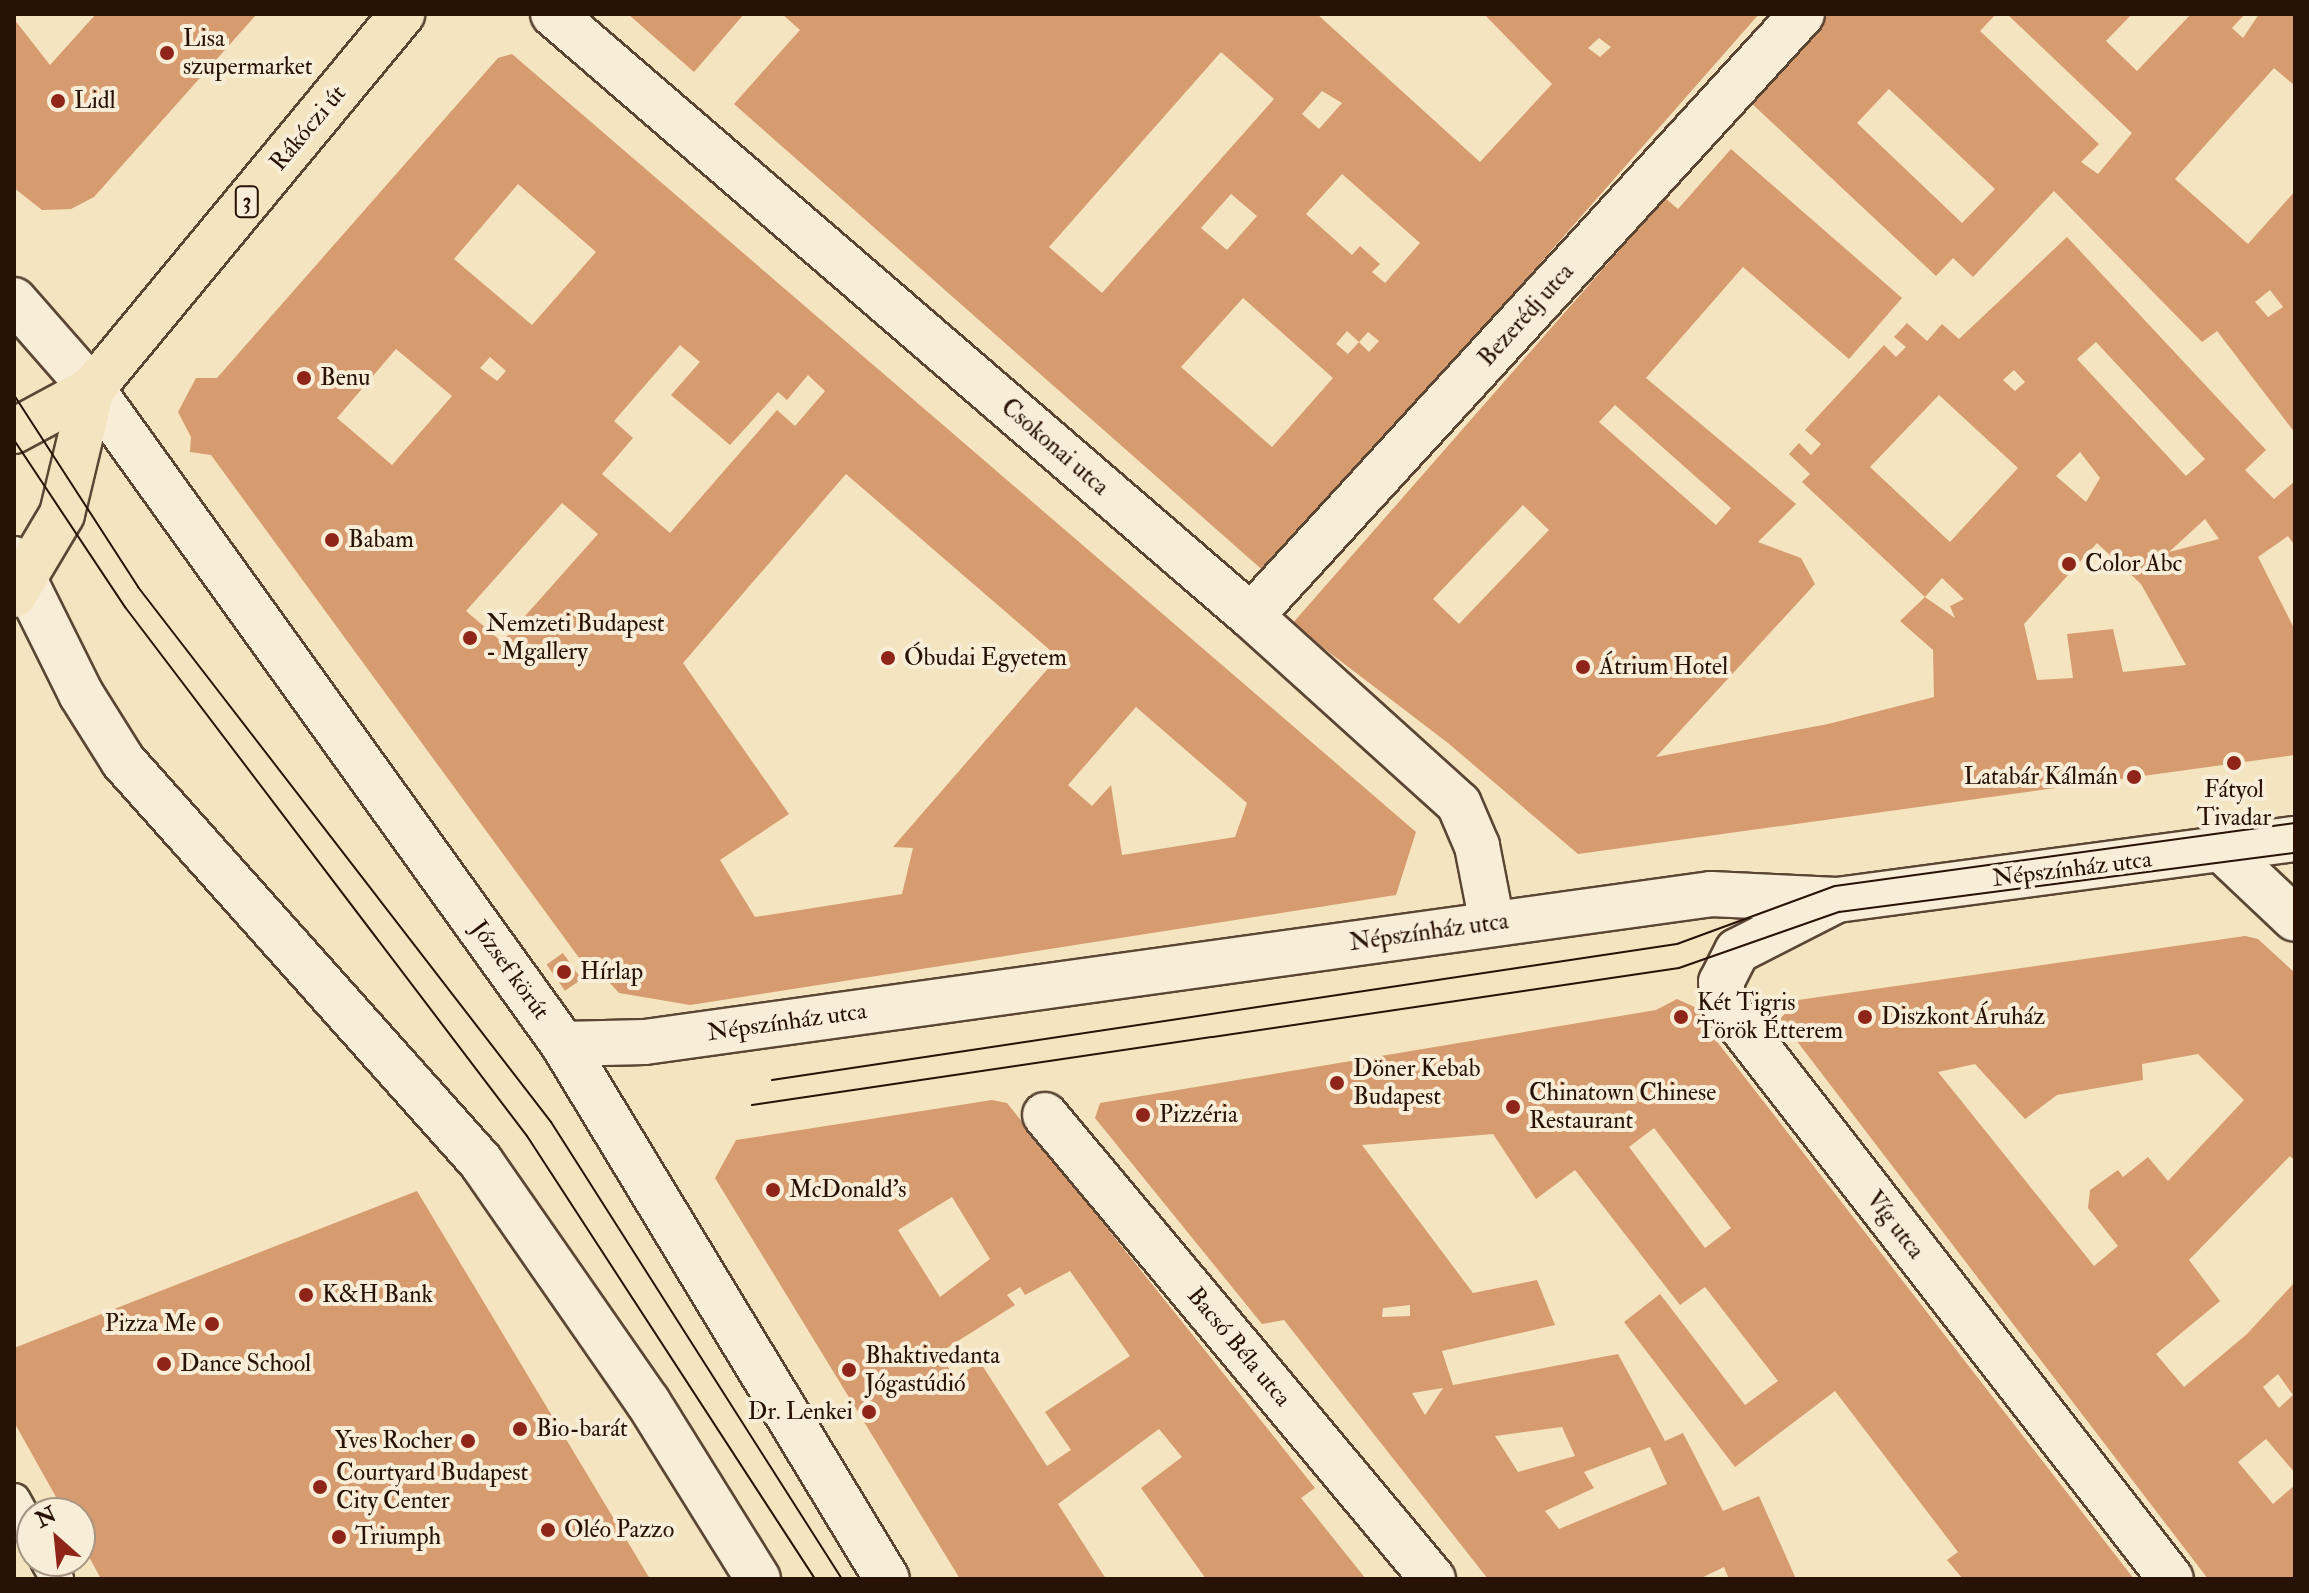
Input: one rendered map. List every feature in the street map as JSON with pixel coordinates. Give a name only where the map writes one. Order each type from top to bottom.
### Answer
[{"type":"main road","name":"Rákóczi út","points":[[14,431],[92,389],[402,14]]},
{"type":"main road","name":"Rákóczi út","points":[[17,579],[72,487],[92,389]]},
{"type":"street","name":"Csokonai utca","points":[[553,14],[1251,616],[1459,804],[1477,846],[1492,923]]},
{"type":"street","name":"Bezerédj utca","points":[[1251,616],[1802,14]]},
{"type":"street","name":"József körút","points":[[14,300],[92,389],[563,1044],[887,1579]]},
{"type":"street","points":[[17,579],[123,761],[481,1162],[648,1402],[758,1579]]},
{"type":"street","name":"Népszínház utca","points":[[563,1044],[645,1042],[1711,894],[1837,900],[2295,839]]},
{"type":"street","points":[[2222,850],[2295,919]]},
{"type":"street","name":"Víg utca","points":[[1837,900],[1737,951],[1721,982],[1724,1004],[2171,1579]]},
{"type":"street","name":"Bacsó Béla utca","points":[[1045,1115],[1433,1579]]},
{"type":"building","points":[[96,14],[257,14],[94,197],[71,209],[42,210],[14,188],[14,19],[50,65]]},
{"type":"building","points":[[628,14],[744,14],[694,72]]},
{"type":"building","points":[[782,14],[1317,14],[1480,162],[1552,84],[1484,14],[1759,14],[1267,574],[734,104],[800,30]],"holes":[[[1599,38],[1611,47],[1600,57],[1588,48]],[[1221,52],[1274,99],[1102,293],[1049,247]],[[1322,91],[1342,103],[1319,129],[1302,114]],[[1342,174],[1420,243],[1385,283],[1372,272],[1380,264],[1360,246],[1352,255],[1306,214]],[[1231,194],[1257,216],[1227,250],[1201,228]],[[1243,298],[1333,378],[1272,447],[1181,367]],[[1347,331],[1359,342],[1348,354],[1336,344]],[[1368,332],[1379,341],[1369,352],[1359,342]]]},
{"type":"building","points":[[1829,14],[1996,14],[1980,31],[2099,144],[2081,162],[2098,174],[2132,133],[2007,14],[2132,14],[2106,41],[2137,71],[2191,14],[2245,14],[2232,28],[2243,38],[2259,14],[2295,14],[2295,86],[2274,68],[2175,179],[2248,244],[2295,191],[2295,433],[2217,331],[2202,342],[2054,191],[1973,277],[1953,258],[1936,276],[1748,100]],"holes":[[[1889,89],[1995,189],[1962,223],[1857,123]],[[2270,290],[2283,307],[2268,317],[2255,302]]]},
{"type":"building","points":[[512,54],[1416,832],[1396,895],[690,1005],[619,993],[591,962],[585,966],[211,455],[190,452],[191,437],[178,412],[196,378],[217,378],[498,58]],"holes":[[[518,184],[596,252],[532,325],[454,259]],[[680,345],[700,362],[671,395],[730,445],[778,392],[787,400],[808,375],[825,391],[795,426],[777,410],[670,533],[602,474],[633,438],[614,421]],[[396,349],[452,396],[392,465],[337,418]],[[490,357],[506,371],[497,381],[480,368]],[[846,474],[1058,657],[893,847],[913,848],[902,894],[755,917],[720,860],[789,814],[683,663]],[[562,503],[598,534],[502,642],[466,611]],[[1136,707],[1247,803],[1235,837],[1122,855],[1111,785],[1092,806],[1068,785]]]},
{"type":"building","points":[[1731,149],[1902,298],[1849,359],[1743,267],[1646,378],[1796,504],[1758,542],[1801,558],[1815,584],[1656,757],[1828,724],[1934,697],[1933,650],[1900,621],[1925,597],[1802,482],[1810,474],[1789,454],[1799,443],[1811,455],[1821,444],[1805,430],[1884,345],[1896,357],[1906,347],[1894,337],[1907,323],[1927,341],[1942,324],[1959,339],[2067,237],[2266,450],[2245,470],[2274,499],[2295,481],[2295,546],[2288,536],[2258,557],[2295,630],[2295,755],[1578,854],[1448,743],[1292,624],[1665,198],[1678,209]],"holes":[[[2096,342],[2205,459],[2186,476],[2077,359]],[[2014,370],[2025,382],[2015,391],[2003,380]],[[1939,395],[2018,468],[1950,542],[1870,467]],[[1615,405],[1731,508],[1716,525],[1599,422]],[[2080,452],[2100,478],[2086,502],[2056,476]],[[1523,505],[1549,530],[1459,624],[1433,599]],[[2205,519],[2219,539],[2169,552]],[[2097,543],[2141,584],[2186,665],[2123,672],[2113,629],[2067,634],[2073,678],[2037,680],[2024,624]],[[1942,578],[1964,599],[1950,606],[1955,618],[1925,597]]]},
{"type":"building","points":[[2245,936],[2258,939],[2295,973],[2295,1161],[2290,1156],[2189,1260],[2220,1301],[2156,1354],[2184,1387],[2247,1334],[2295,1282],[2295,1473],[2266,1439],[2238,1462],[2273,1504],[2295,1485],[2295,1579],[2208,1579],[1780,1019],[1798,1000]],"holes":[[[2198,1054],[2244,1100],[2168,1181],[2148,1157],[2123,1177],[2118,1170],[2090,1190],[2088,1208],[2118,1246],[2094,1266],[1938,1072],[1975,1064],[2025,1119],[2057,1095],[2143,1080],[2142,1064]],[[2278,1374],[2293,1395],[2279,1408],[2263,1387]]]},
{"type":"building","name":"Hírlap","points":[[563,953],[581,979],[565,991],[547,964]]},
{"type":"building","points":[[1677,999],[1699,1009],[1701,1021],[2134,1579],[1963,1579],[1947,1560],[1958,1552],[1835,1391],[1735,1467],[1624,1322],[1660,1294],[1745,1405],[1778,1381],[1705,1287],[1680,1305],[1575,1170],[1536,1199],[1493,1134],[1362,1145],[1473,1293],[1537,1280],[1555,1325],[1442,1351],[1453,1385],[1618,1354],[1665,1441],[1683,1433],[1723,1511],[1759,1496],[1796,1579],[1729,1579],[1724,1567],[1699,1579],[1488,1579],[1284,1320],[1262,1324],[1095,1118],[1100,1103],[1656,1010]],"holes":[[[1553,1110],[1561,1125],[1547,1132],[1537,1117]],[[1654,1128],[1731,1228],[1705,1248],[1629,1147]],[[1410,1305],[1410,1316],[1382,1317],[1383,1308]],[[1443,1388],[1425,1415],[1412,1393]],[[1562,1427],[1575,1456],[1518,1472],[1495,1436]],[[1650,1447],[1667,1484],[1559,1529],[1545,1511],[1594,1488],[1584,1472]]]},
{"type":"building","points":[[992,1100],[1007,1103],[1315,1488],[1301,1498],[1366,1579],[1206,1579],[1141,1488],[1182,1457],[1159,1429],[1058,1504],[1106,1579],[960,1579],[715,1178],[736,1140]],"holes":[[[952,1197],[990,1259],[940,1297],[898,1230]],[[1070,1271],[1130,1356],[1045,1412],[1071,1450],[1047,1466],[980,1362],[955,1378],[939,1353],[1015,1305],[1007,1295],[1020,1287],[1025,1295]]]},
{"type":"building","points":[[417,1191],[650,1579],[101,1579],[96,1570],[96,1497],[56,1497],[14,1422],[14,1348]]},
{"type":"tram line","points":[[14,395],[138,587],[551,1122],[842,1579]]},
{"type":"tram line","points":[[14,440],[125,607],[527,1136],[815,1579]]},
{"type":"tram line","points":[[772,1080],[1677,944],[1835,886],[2295,823]]},
{"type":"tram line","points":[[752,1105],[1679,968],[1839,912],[2295,853]]},
{"type":"place","name":"Lisa szupermarket","points":[[167,53]]},
{"type":"place","name":"Lidl","points":[[58,101]]},
{"type":"place","name":"Benu","points":[[304,378]]},
{"type":"place","name":"Babam","points":[[332,540]]},
{"type":"place","name":"Color Abc","points":[[2069,564]]},
{"type":"place","name":"Nemzeti Budapest - Mgallery","points":[[470,638]]},
{"type":"place","name":"Óbudai Egyetem","points":[[888,658]]},
{"type":"place","name":"Átrium Hotel","points":[[1583,667]]},
{"type":"place","name":"Fátyol Tivadar","points":[[2234,763]]},
{"type":"place","name":"Latabár Kálmán","points":[[2134,777]]},
{"type":"place","name":"Hírlap","points":[[564,972]]},
{"type":"place","name":"Két Tigris Török Étterem","points":[[1681,1017]]},
{"type":"place","name":"Diszkont Áruház","points":[[1865,1017]]},
{"type":"place","name":"Döner Kebab Budapest","points":[[1337,1083]]},
{"type":"place","name":"Chinatown Chinese Restaurant","points":[[1513,1107]]},
{"type":"place","name":"Pizzéria","points":[[1143,1115]]},
{"type":"place","name":"McDonald's","points":[[773,1190]]},
{"type":"place","name":"K&H Bank","points":[[306,1295]]},
{"type":"place","name":"Pizza Me","points":[[212,1324]]},
{"type":"place","name":"Dance School","points":[[164,1364]]},
{"type":"place","name":"Bhaktivedanta Jógastúdió","points":[[849,1370]]},
{"type":"place","name":"Dr. Lenkei","points":[[869,1412]]},
{"type":"place","name":"Bio-barát","points":[[520,1429]]},
{"type":"place","name":"Yves Rocher","points":[[468,1441]]},
{"type":"place","name":"Courtyard Budapest City Center","points":[[320,1487]]},
{"type":"place","name":"Oléo Pazzo","points":[[548,1530]]},
{"type":"place","name":"Triumph","points":[[339,1537]]}]
